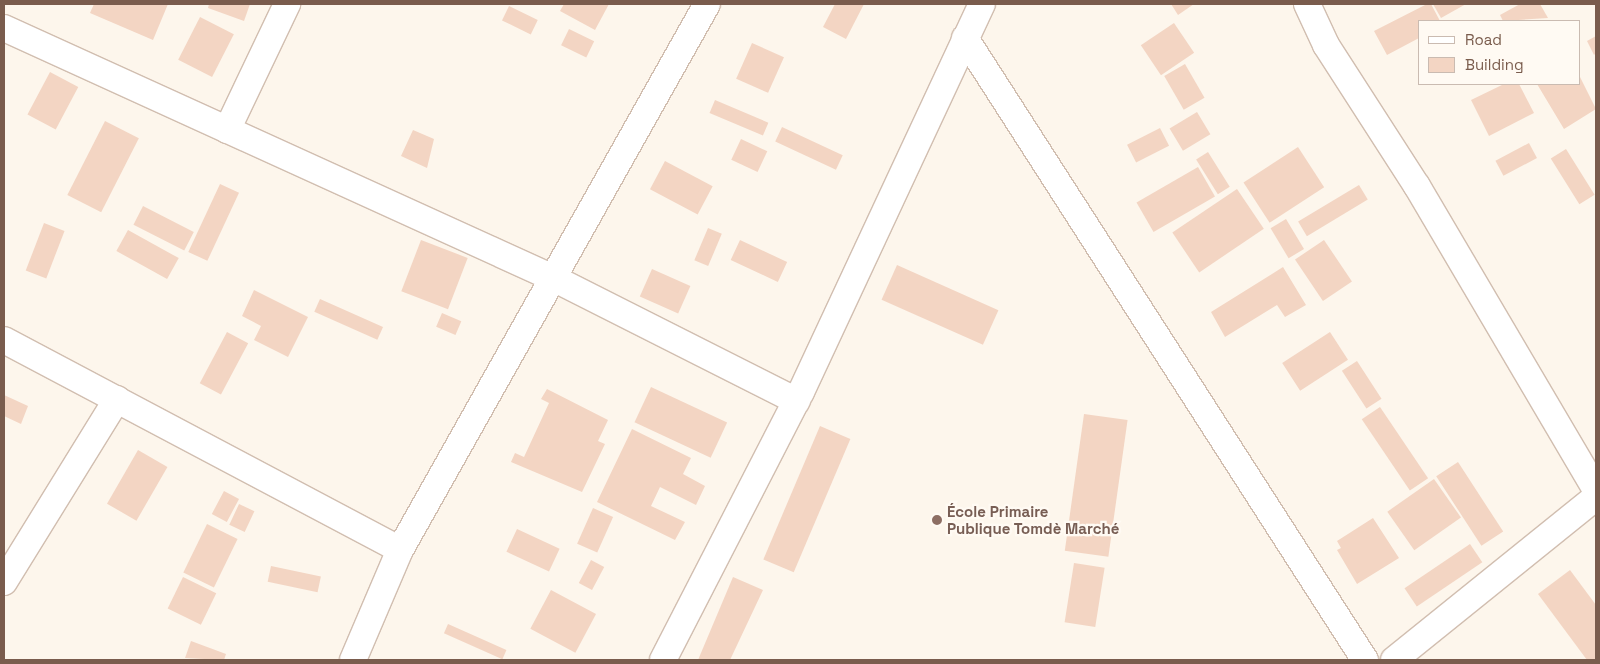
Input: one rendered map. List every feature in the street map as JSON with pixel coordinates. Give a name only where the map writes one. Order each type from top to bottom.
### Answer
[{"type":"street","points":[[227,130],[287,4]]},
{"type":"street","points":[[353,660],[400,550],[707,4]]},
{"type":"street","points":[[663,660],[796,401],[982,4]]},
{"type":"street","points":[[1307,4],[1326,45],[1417,186],[1592,474]]},
{"type":"street","points":[[4,28],[553,278],[796,401]]},
{"type":"street","points":[[965,38],[1365,660]]},
{"type":"street","points":[[4,340],[400,550]]},
{"type":"street","points":[[4,582],[117,399]]},
{"type":"street","points":[[1394,660],[1596,497]]},
{"type":"building","points":[[94,4],[168,4],[153,40],[90,13]]},
{"type":"building","points":[[209,4],[250,4],[244,21],[208,8]]},
{"type":"building","points":[[564,4],[609,4],[595,30],[560,11]]},
{"type":"building","points":[[835,4],[864,4],[846,39],[823,27]]},
{"type":"building","points":[[1171,4],[1194,4],[1178,15]]},
{"type":"building","points":[[1427,4],[1431,4],[1439,20],[1418,20],[1418,39],[1387,55],[1374,31]]},
{"type":"building","points":[[1433,4],[1466,4],[1441,18]]},
{"type":"building","points":[[1520,4],[1540,4],[1548,18],[1502,20],[1500,15]]},
{"type":"building","points":[[509,6],[538,20],[531,34],[502,20]]},
{"type":"building","points":[[200,17],[234,34],[212,77],[178,60]]},
{"type":"building","points":[[1174,23],[1194,53],[1161,75],[1141,45]]},
{"type":"building","points":[[569,29],[594,41],[586,57],[561,45]]},
{"type":"building","points":[[1596,36],[1596,53],[1594,55],[1587,41]]},
{"type":"building","points":[[752,43],[784,57],[768,93],[736,79]]},
{"type":"building","points":[[1185,64],[1204,98],[1184,110],[1164,76]]},
{"type":"building","points":[[50,72],[78,87],[56,129],[27,114]]},
{"type":"building","points":[[1580,77],[1596,109],[1564,129],[1538,85],[1580,85]]},
{"type":"building","points":[[1502,85],[1520,85],[1534,113],[1489,136],[1471,100]]},
{"type":"building","points":[[715,100],[768,123],[763,136],[710,113]]},
{"type":"building","points":[[1197,112],[1210,134],[1183,151],[1170,128]]},
{"type":"building","points":[[105,121],[139,138],[101,212],[67,195]]},
{"type":"building","points":[[782,127],[843,155],[836,170],[775,142]]},
{"type":"building","points":[[1160,128],[1169,146],[1136,163],[1127,145]]},
{"type":"building","points":[[413,130],[434,139],[427,168],[401,156]]},
{"type":"building","points":[[741,139],[767,151],[758,172],[731,160]]},
{"type":"building","points":[[1529,143],[1537,158],[1503,176],[1495,161]]},
{"type":"building","points":[[1298,147],[1324,187],[1270,223],[1243,182]]},
{"type":"building","points":[[1566,149],[1595,195],[1579,204],[1551,159]]},
{"type":"building","points":[[1208,152],[1230,187],[1218,194],[1196,159]]},
{"type":"building","points":[[665,161],[713,186],[698,215],[650,189]]},
{"type":"building","points":[[1198,167],[1215,196],[1154,232],[1137,202]]},
{"type":"building","points":[[220,184],[239,193],[207,261],[188,252]]},
{"type":"building","points":[[1359,185],[1368,200],[1307,236],[1298,222]]},
{"type":"building","points":[[1237,189],[1264,229],[1199,272],[1172,233]]},
{"type":"building","points":[[143,206],[194,232],[184,251],[133,225]]},
{"type":"building","points":[[1286,219],[1304,249],[1289,258],[1271,228]]},
{"type":"building","points":[[44,223],[65,231],[46,278],[26,271]]},
{"type":"building","points":[[708,228],[722,234],[708,266],[694,260]]},
{"type":"building","points":[[128,230],[179,258],[167,279],[116,251]]},
{"type":"building","points":[[421,240],[468,258],[448,309],[401,291]]},
{"type":"building","points":[[740,240],[787,262],[778,282],[731,260]]},
{"type":"building","points":[[1324,240],[1352,281],[1323,301],[1295,260]]},
{"type":"building","points":[[897,265],[998,310],[983,345],[882,300]]},
{"type":"building","points":[[1283,267],[1306,305],[1285,317],[1277,305],[1225,337],[1211,312]]},
{"type":"building","points":[[652,269],[690,286],[678,313],[640,296]]},
{"type":"building","points":[[254,290],[308,317],[288,357],[254,340],[261,326],[242,316]]},
{"type":"building","points":[[320,299],[383,327],[377,340],[314,312]]},
{"type":"building","points":[[442,313],[461,321],[455,335],[436,327]]},
{"type":"building","points":[[227,332],[248,343],[221,394],[200,383]]},
{"type":"building","points":[[1330,332],[1348,360],[1300,391],[1282,363]]},
{"type":"building","points":[[1357,361],[1382,399],[1366,409],[1342,371]]},
{"type":"building","points":[[651,387],[727,422],[711,458],[635,422]]},
{"type":"building","points":[[547,389],[608,420],[598,441],[605,444],[582,492],[511,462],[515,453],[524,457],[549,403],[541,399]]},
{"type":"building","points":[[4,395],[28,406],[21,424],[4,416]]},
{"type":"building","points":[[1380,407],[1428,478],[1410,491],[1362,419]]},
{"type":"building","points":[[1084,414],[1128,420],[1108,557],[1065,551]]},
{"type":"building","points":[[820,426],[850,439],[794,572],[763,559]]},
{"type":"building","points":[[632,429],[691,458],[683,474],[705,486],[696,505],[660,487],[651,506],[685,522],[675,540],[597,502]]},
{"type":"building","points":[[138,450],[167,467],[136,521],[107,504]]},
{"type":"building","points":[[1458,462],[1503,532],[1481,546],[1436,476]]},
{"type":"building","points":[[1434,479],[1461,518],[1414,550],[1387,512]]},
{"type":"building","points":[[224,491],[239,499],[227,522],[212,514]]},
{"type":"building","points":[[239,504],[254,511],[245,532],[229,525]]},
{"type":"building","points":[[593,508],[613,517],[597,553],[577,544]]},
{"type":"building","points":[[1373,518],[1399,558],[1357,584],[1337,550],[1341,548],[1337,541]]},
{"type":"building","points":[[207,524],[238,539],[214,587],[183,573]]},
{"type":"building","points":[[517,529],[560,549],[549,572],[506,552]]},
{"type":"building","points":[[1470,544],[1482,562],[1417,606],[1405,588]]},
{"type":"building","points":[[591,560],[604,567],[592,590],[579,583]]},
{"type":"building","points":[[1074,563],[1105,568],[1095,627],[1065,622]]},
{"type":"building","points":[[271,566],[321,577],[318,592],[268,582]]},
{"type":"building","points":[[1570,570],[1596,605],[1596,660],[1587,660],[1538,594]]},
{"type":"building","points":[[183,577],[216,593],[201,625],[168,608]]},
{"type":"building","points":[[733,577],[763,590],[730,660],[698,660]]},
{"type":"building","points":[[551,590],[596,614],[575,653],[530,629]]},
{"type":"building","points":[[448,624],[506,650],[502,659],[444,633]]},
{"type":"building","points":[[191,641],[226,654],[224,660],[185,658]]},
{"type":"place","name":"École Primaire Publique Tomdè Marché","points":[[937,520]]}]
